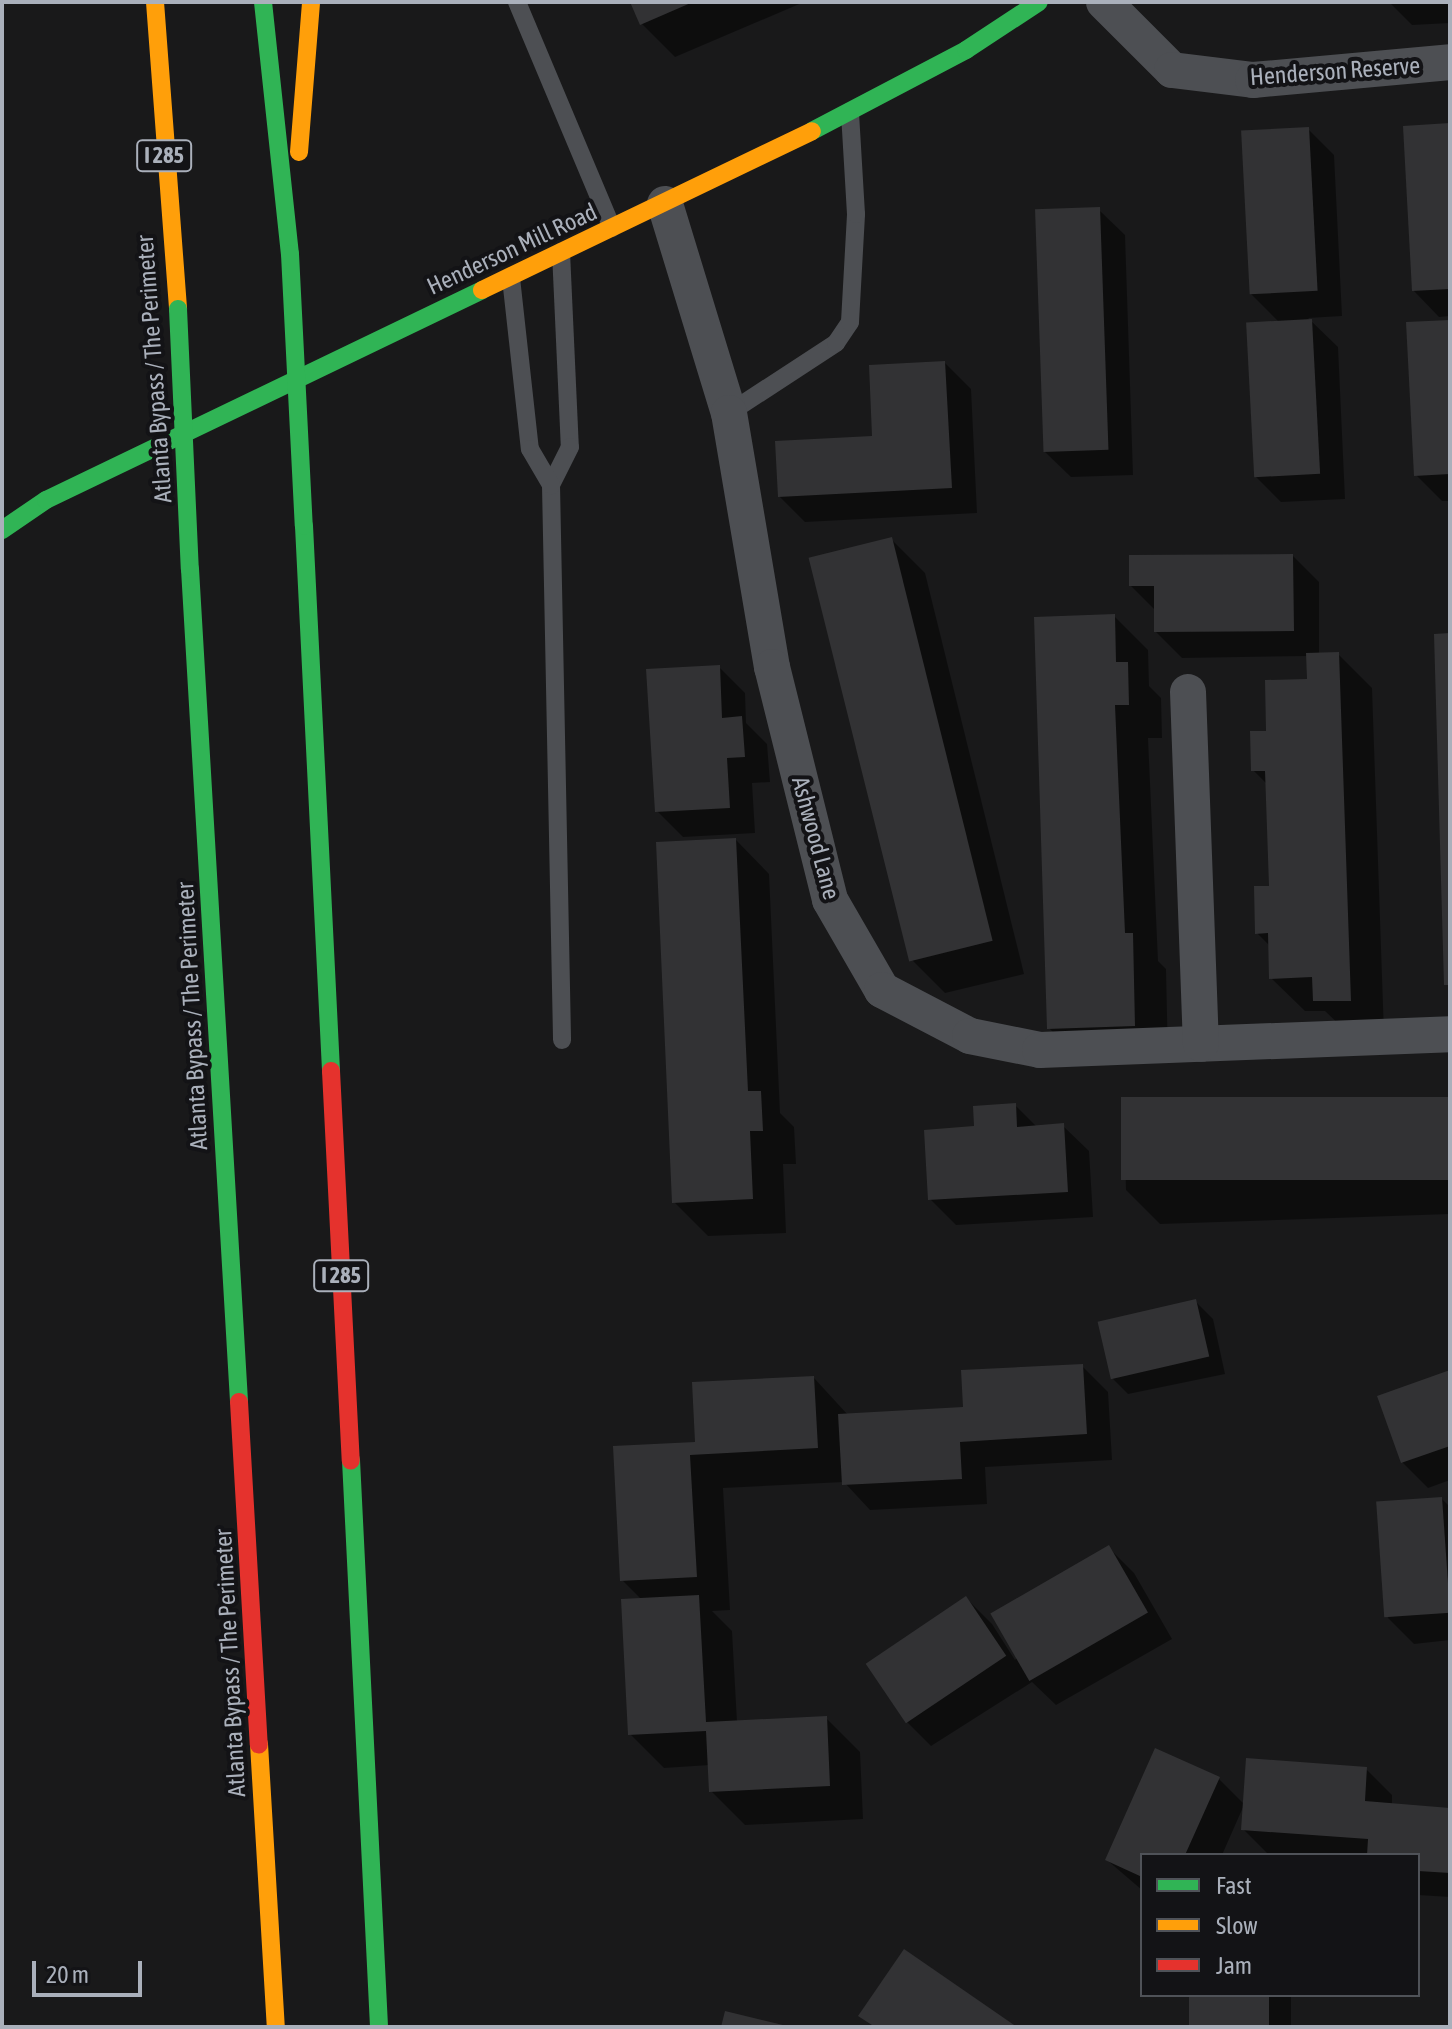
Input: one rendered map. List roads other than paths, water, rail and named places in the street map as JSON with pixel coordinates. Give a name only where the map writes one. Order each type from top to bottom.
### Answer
[{"type":"main road","points":[[137,2],[167,197]]},
{"type":"main road","name":"Atlanta Bypass / The Perimeter","points":[[155,2],[167,197],[178,309],[190,569],[276,2027]]},
{"type":"main road","name":"I 285","points":[[263,2],[290,254],[379,2027]]},
{"type":"main road","points":[[290,254],[311,2]]},
{"type":"main road","name":"Henderson Mill Road","points":[[2,530],[46,500],[850,113],[966,50],[1039,2]]},
{"type":"street","name":"Henderson Reserve","points":[[1104,2],[1172,70],[1253,80],[1450,62]]},
{"type":"street","name":"Ashwood Lane","points":[[665,204],[729,413],[772,667],[830,900],[882,990],[970,1036],[1040,1050],[1450,1034]]},
{"type":"street","points":[[1188,692],[1201,1044]]},
{"type":"lane","points":[[517,2],[612,228]]},
{"type":"lane","points":[[729,413],[836,343],[850,322],[856,214],[850,113]]},
{"type":"lane","points":[[561,252],[570,447],[551,485],[562,1040]]},
{"type":"lane","points":[[510,275],[530,449],[551,485]]}]
